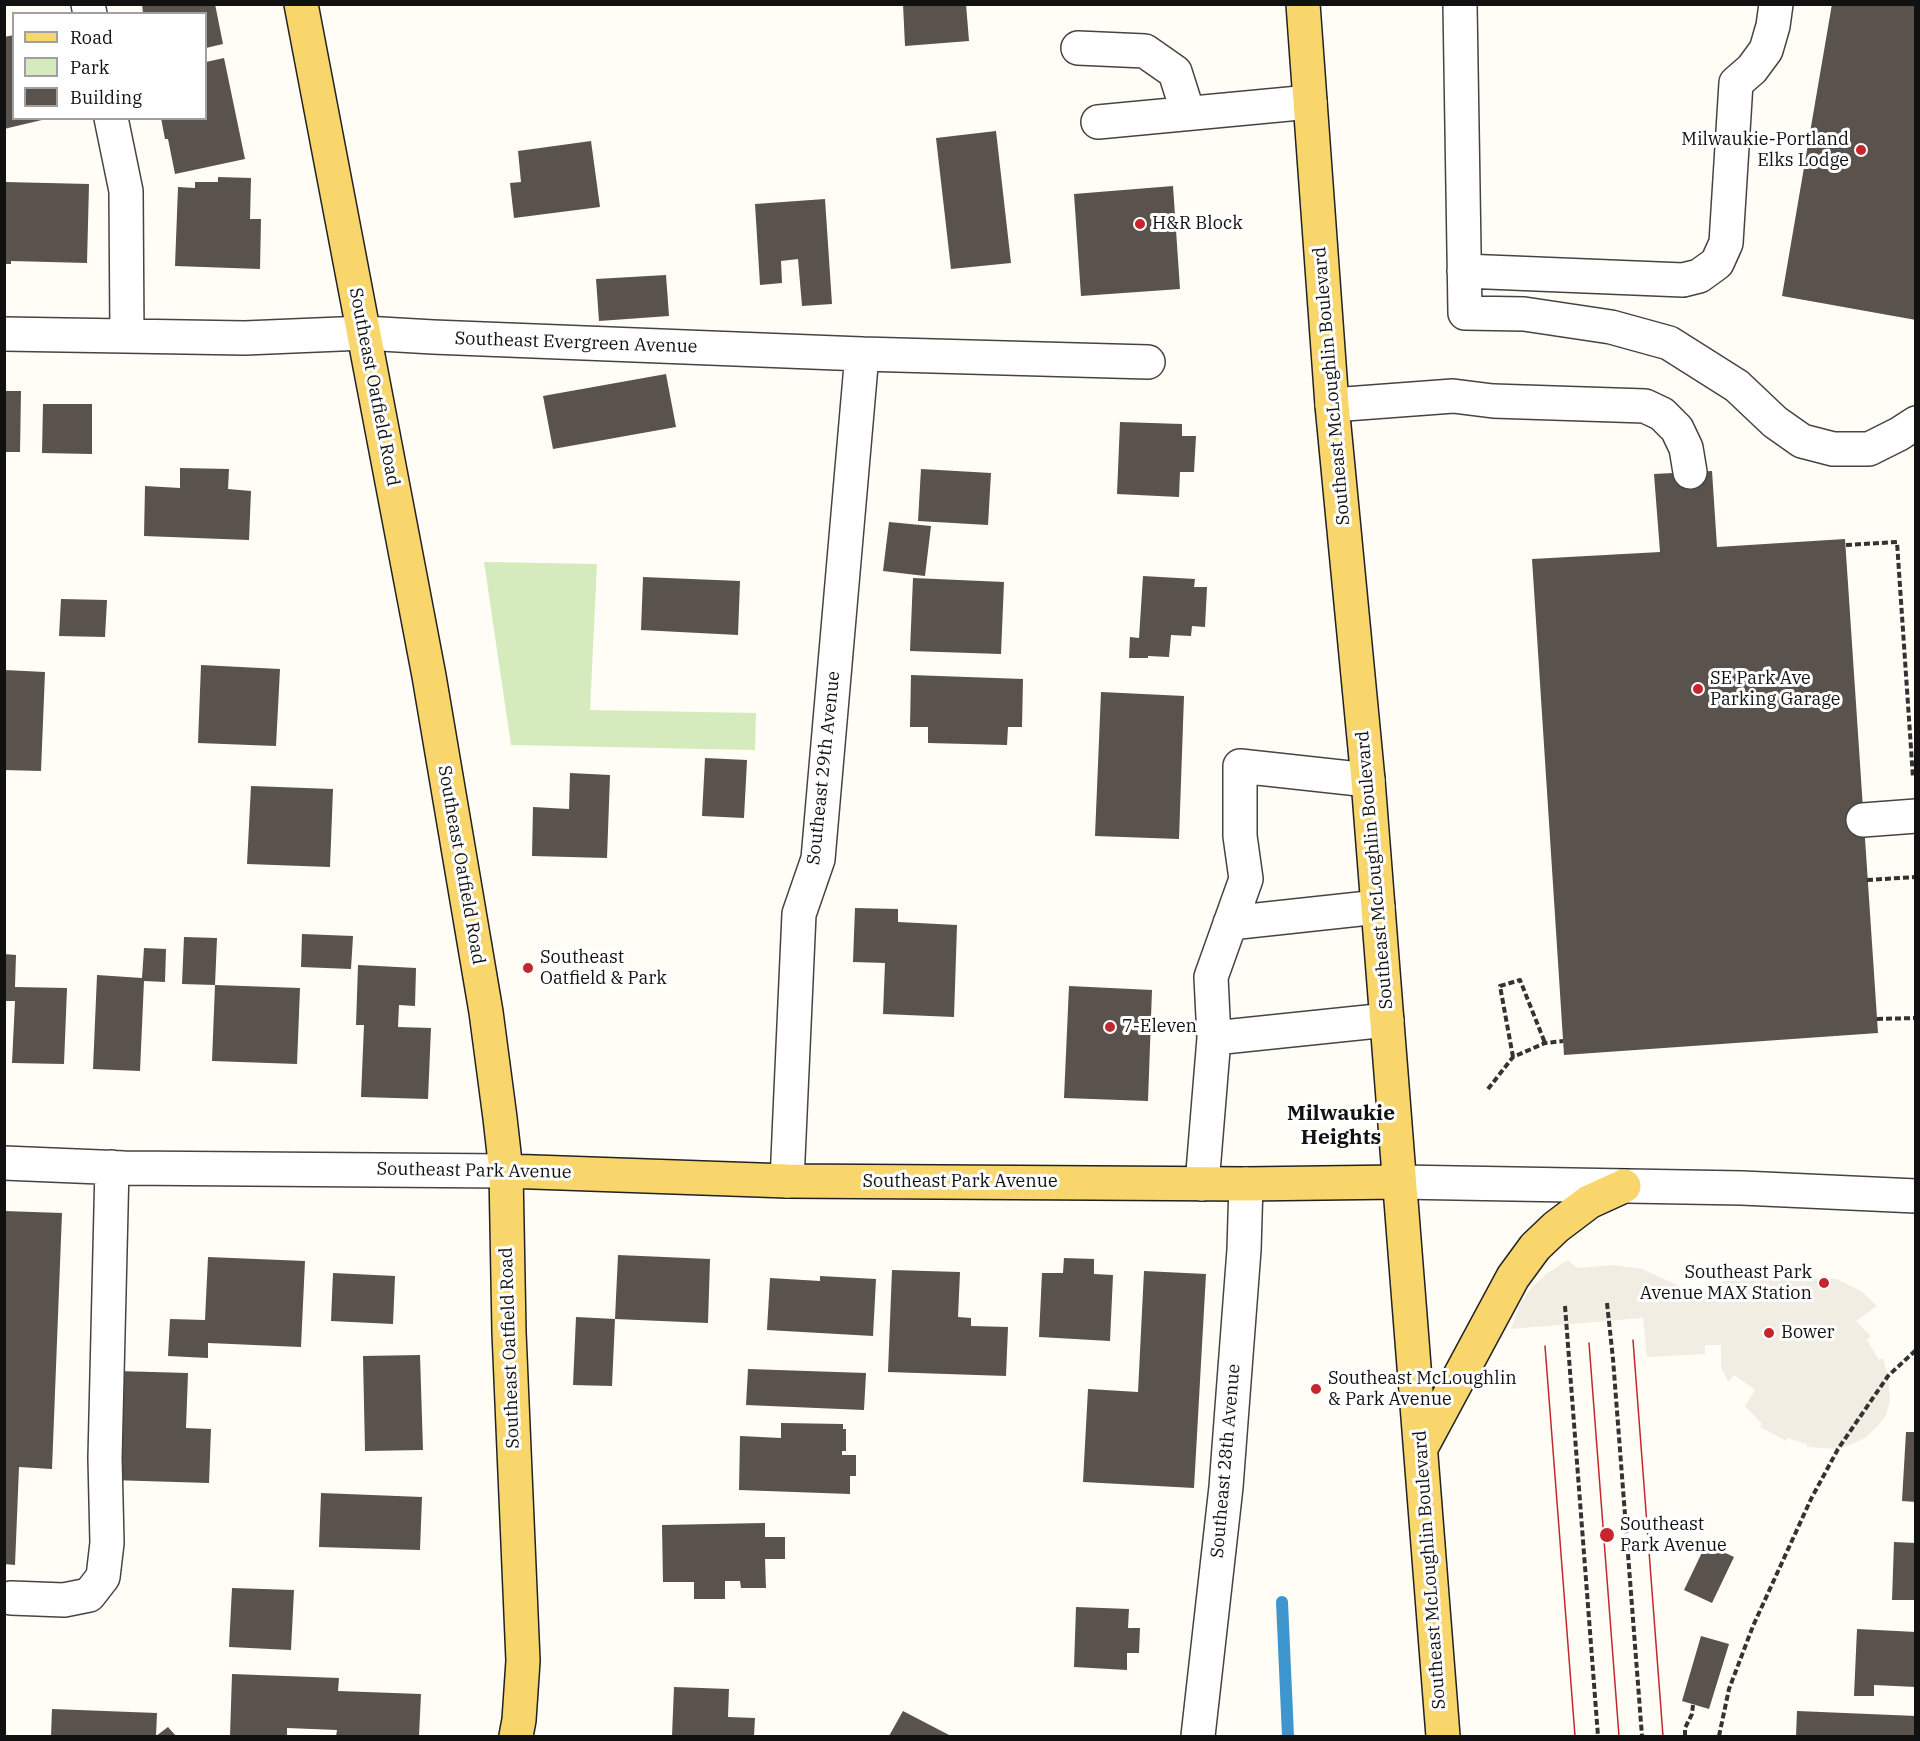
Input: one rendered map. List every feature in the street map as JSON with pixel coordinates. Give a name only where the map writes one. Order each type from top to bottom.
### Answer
[{"type":"main road","name":"Southeast Oatfield Road","points":[[301,4],[429,676],[486,1012],[506,1171],[509,1320],[523,1660],[516,1737]]},
{"type":"main road","name":"Southeast McLoughlin Boulevard","points":[[1303,4],[1332,405],[1368,780],[1443,1737]]},
{"type":"main road","name":"Southeast Park Avenue","points":[[506,1171],[787,1181],[1202,1184],[1399,1182]]},
{"type":"main road","points":[[1421,1448],[1513,1277],[1535,1247],[1588,1202],[1624,1186]]},
{"type":"street","points":[[1460,4],[1465,314],[1524,314],[1611,327],[1669,343],[1737,386],[1775,422],[1802,441],[1833,449],[1869,449],[1916,423]]},
{"type":"street","points":[[1464,271],[1683,280],[1699,276],[1717,263],[1726,243],[1736,82],[1752,69],[1766,50],[1776,4]]},
{"type":"street","points":[[1078,48],[1144,51],[1175,72],[1188,114]]},
{"type":"street","points":[[1098,122],[1310,102]]},
{"type":"street","points":[[111,120],[126,191],[127,336]]},
{"type":"street","name":"Southeast Evergreen Avenue","points":[[4,334],[245,338],[364,333],[862,354],[1148,362]]},
{"type":"street","name":"Southeast 29th Avenue","points":[[787,1181],[799,914],[818,859],[862,354]]},
{"type":"street","points":[[1332,405],[1453,396],[1493,400],[1645,406],[1662,414],[1677,429],[1686,448],[1690,472]]},
{"type":"street","points":[[1202,1184],[1214,1038],[1211,977],[1246,879],[1240,836],[1240,766],[1368,780]]},
{"type":"street","points":[[1863,820],[1916,816]]},
{"type":"street","points":[[1230,923],[1378,907]]},
{"type":"street","points":[[1214,1038],[1387,1020]]},
{"type":"street","name":"Southeast Park Avenue","points":[[4,1164],[506,1171]]},
{"type":"street","points":[[11,1598],[64,1600],[89,1595],[103,1577],[107,1543],[105,1458],[112,1167]]},
{"type":"street","name":"Southeast Park Avenue","points":[[1399,1182],[1753,1189],[1916,1196]]},
{"type":"street","name":"Southeast 28th Avenue","points":[[1198,1737],[1226,1487],[1244,1250],[1246,1184]]},
{"type":"path","points":[[1846,545],[1897,542],[1913,782]]},
{"type":"path","points":[[1867,880],[1916,877]]},
{"type":"path","points":[[1513,1057],[1500,986],[1520,980],[1545,1043]]},
{"type":"path","points":[[1877,1019],[1916,1018]]},
{"type":"path","points":[[1488,1089],[1513,1057],[1545,1043],[1563,1041]]},
{"type":"path","points":[[1607,1303],[1642,1737]]},
{"type":"path","points":[[1565,1306],[1598,1737]]},
{"type":"path","points":[[1719,1737],[1730,1689],[1753,1626],[1811,1498],[1838,1449],[1888,1376],[1916,1350]]},
{"type":"path","points":[[1685,1737],[1685,1728],[1692,1714],[1693,1705]]},
{"type":"green space","points":[[484,562],[597,564],[590,710],[756,713],[755,750],[511,745]]},
{"type":"shaded area","points":[[1568,1260],[1577,1268],[1614,1265],[1642,1269],[1686,1289],[1700,1292],[1711,1289],[1731,1276],[1837,1279],[1861,1291],[1877,1306],[1856,1321],[1871,1336],[1867,1340],[1879,1360],[1883,1358],[1888,1376],[1890,1400],[1886,1415],[1865,1438],[1850,1445],[1838,1449],[1807,1447],[1807,1444],[1787,1438],[1786,1441],[1760,1427],[1762,1424],[1745,1406],[1755,1390],[1734,1375],[1728,1382],[1721,1367],[1721,1345],[1705,1345],[1705,1354],[1647,1357],[1643,1318],[1511,1329],[1520,1304],[1532,1287],[1546,1274]]},
{"type":"building","points":[[142,4],[215,4],[223,44],[207,48],[207,12],[143,12]]},
{"type":"building","points":[[903,4],[966,4],[969,41],[905,46]]},
{"type":"building","name":"Milwaukie-Portland Elks Lodge","points":[[1832,4],[1916,4],[1916,320],[1782,296]]},
{"type":"building","points":[[12,35],[12,120],[42,120],[4,129],[4,37]]},
{"type":"building","points":[[224,58],[245,159],[175,174],[161,120],[207,120],[207,62]]},
{"type":"building","points":[[996,131],[1011,263],[951,269],[936,138]]},
{"type":"building","points":[[591,141],[600,207],[514,218],[510,183],[521,182],[518,151]]},
{"type":"building","points":[[218,177],[251,178],[250,219],[261,219],[260,269],[175,266],[178,187],[195,188],[195,182],[218,182]]},
{"type":"building","points":[[5,182],[89,184],[87,263],[11,261],[11,264],[5,264]]},
{"type":"building","points":[[1173,186],[1180,289],[1081,296],[1074,194]]},
{"type":"building","points":[[825,199],[832,304],[802,306],[798,259],[781,261],[782,283],[760,285],[755,204]]},
{"type":"building","points":[[666,275],[669,316],[599,321],[596,279]]},
{"type":"building","points":[[666,374],[676,427],[553,449],[543,396]]},
{"type":"building","points":[[4,391],[21,391],[20,452],[4,452]]},
{"type":"building","points":[[43,404],[92,404],[92,454],[42,453]]},
{"type":"building","points":[[1120,422],[1182,424],[1182,436],[1196,436],[1194,472],[1180,472],[1179,497],[1117,494]]},
{"type":"building","points":[[180,468],[229,469],[228,489],[251,491],[249,540],[144,536],[145,486],[180,488]]},
{"type":"building","points":[[921,469],[991,473],[988,525],[918,521]]},
{"type":"building","name":"SE Park Ave Parking Garage","points":[[1712,471],[1717,547],[1845,539],[1878,1033],[1564,1055],[1532,559],[1660,552],[1654,474]]},
{"type":"building","points":[[889,522],[931,526],[925,576],[883,571]]},
{"type":"building","points":[[1143,576],[1195,579],[1194,587],[1207,587],[1205,627],[1192,626],[1191,636],[1171,635],[1169,657],[1129,658],[1130,637],[1139,638]]},
{"type":"building","points":[[643,577],[740,581],[738,635],[641,630]]},
{"type":"building","points":[[913,578],[1004,582],[1001,654],[910,651]]},
{"type":"building","points":[[61,599],[107,600],[105,637],[59,636]]},
{"type":"building","points":[[201,665],[280,669],[276,746],[198,743]]},
{"type":"building","points":[[4,670],[45,672],[41,771],[4,770]]},
{"type":"building","points":[[911,675],[1023,679],[1022,727],[1008,727],[1007,745],[928,743],[928,727],[910,727]]},
{"type":"building","points":[[1101,692],[1184,696],[1179,839],[1095,836]]},
{"type":"building","points":[[705,758],[747,760],[744,818],[702,816]]},
{"type":"building","points":[[570,773],[610,775],[607,858],[532,856],[533,807],[569,809]]},
{"type":"building","points":[[251,786],[333,789],[330,867],[247,864]]},
{"type":"building","points":[[855,908],[898,909],[898,922],[957,925],[954,1017],[883,1014],[885,963],[853,962]]},
{"type":"building","points":[[302,934],[353,936],[351,969],[301,967]]},
{"type":"building","points":[[184,937],[217,938],[215,985],[182,984]]},
{"type":"building","points":[[144,948],[166,949],[165,982],[144,981],[140,1071],[93,1069],[97,975],[142,978]]},
{"type":"building","points":[[4,954],[16,955],[15,987],[67,988],[64,1064],[12,1063],[15,1001],[4,1001]]},
{"type":"building","points":[[358,965],[416,968],[415,1006],[399,1005],[398,1027],[431,1028],[428,1099],[361,1097],[364,1025],[356,1025]]},
{"type":"building","points":[[215,985],[300,988],[297,1064],[212,1061]]},
{"type":"building","points":[[1069,986],[1152,990],[1148,1101],[1064,1098]]},
{"type":"building","points":[[4,1211],[62,1213],[52,1469],[19,1467],[15,1565],[4,1564]]},
{"type":"building","points":[[618,1255],[710,1259],[708,1323],[615,1319]]},
{"type":"building","points":[[208,1257],[305,1261],[301,1347],[208,1343],[208,1358],[168,1356],[170,1319],[205,1320]]},
{"type":"building","points":[[1064,1258],[1094,1259],[1094,1274],[1113,1275],[1110,1341],[1039,1337],[1042,1273],[1063,1273]]},
{"type":"building","points":[[892,1270],[960,1272],[958,1317],[971,1318],[971,1326],[1008,1327],[1006,1376],[888,1372]]},
{"type":"building","points":[[1144,1271],[1206,1274],[1194,1488],[1083,1482],[1088,1389],[1138,1392]]},
{"type":"building","points":[[333,1273],[395,1276],[393,1324],[331,1321]]},
{"type":"building","points":[[820,1276],[876,1279],[873,1336],[767,1330],[770,1278],[820,1281]]},
{"type":"building","points":[[576,1317],[615,1319],[612,1386],[573,1385]]},
{"type":"building","points":[[420,1355],[423,1450],[365,1451],[363,1356]]},
{"type":"building","points":[[748,1369],[866,1373],[864,1410],[746,1405]]},
{"type":"building","points":[[116,1371],[188,1373],[186,1428],[211,1429],[209,1483],[111,1480]]},
{"type":"building","points":[[781,1423],[843,1424],[843,1429],[846,1429],[846,1451],[842,1451],[842,1455],[856,1455],[856,1476],[850,1476],[850,1494],[739,1490],[740,1436],[781,1438]]},
{"type":"building","points":[[1906,1432],[1916,1432],[1916,1502],[1902,1501]]},
{"type":"building","points":[[321,1493],[422,1497],[420,1550],[319,1547]]},
{"type":"building","points":[[765,1523],[765,1537],[785,1537],[785,1559],[765,1559],[766,1588],[741,1588],[740,1581],[725,1581],[725,1599],[694,1599],[694,1582],[663,1582],[662,1525]]},
{"type":"building","points":[[1894,1542],[1916,1543],[1916,1600],[1892,1600]]},
{"type":"building","points":[[1706,1544],[1734,1557],[1712,1603],[1684,1590]]},
{"type":"building","points":[[232,1588],[294,1590],[291,1650],[229,1647]]},
{"type":"building","points":[[1076,1607],[1129,1609],[1128,1628],[1140,1628],[1139,1653],[1127,1653],[1127,1670],[1074,1667]]},
{"type":"building","points":[[1857,1629],[1916,1632],[1916,1687],[1874,1685],[1874,1696],[1854,1696]]},
{"type":"building","points":[[1701,1636],[1729,1644],[1709,1709],[1682,1701]]},
{"type":"building","points":[[232,1674],[339,1678],[338,1691],[421,1694],[419,1736],[336,1736],[337,1730],[287,1728],[287,1736],[230,1736]]},
{"type":"building","points":[[674,1687],[729,1689],[728,1717],[755,1718],[754,1736],[672,1736]]},
{"type":"building","points":[[52,1709],[157,1713],[156,1736],[51,1736]]},
{"type":"building","points":[[903,1711],[951,1736],[889,1736]]},
{"type":"building","points":[[1797,1711],[1916,1716],[1916,1736],[1796,1736]]},
{"type":"building","points":[[168,1727],[176,1736],[156,1736]]},
{"type":"waterway","points":[[1282,1602],[1288,1736]]},
{"type":"tram line","points":[[1633,1340],[1663,1736]]},
{"type":"tram line","points":[[1589,1343],[1619,1736]]},
{"type":"tram line","points":[[1545,1346],[1575,1736]]},
{"type":"place","name":"Milwaukie-Portland Elks Lodge","points":[[1861,150]]},
{"type":"place","name":"H&R Block","points":[[1140,224]]},
{"type":"place","name":"SE Park Ave Parking Garage","points":[[1698,689]]},
{"type":"place","name":"Southeast Oatfield & Park","points":[[528,968]]},
{"type":"place","name":"7-Eleven","points":[[1110,1027]]},
{"type":"place","name":"Southeast Park Avenue MAX Station","points":[[1824,1283]]},
{"type":"place","name":"Bower","points":[[1769,1333]]},
{"type":"place","name":"Southeast McLoughlin & Park Avenue","points":[[1316,1389]]},
{"type":"place","name":"Southeast Park Avenue","points":[[1607,1535]]},
{"type":"district","name":"Milwaukie Heights","points":[[1341,1126]]}]
